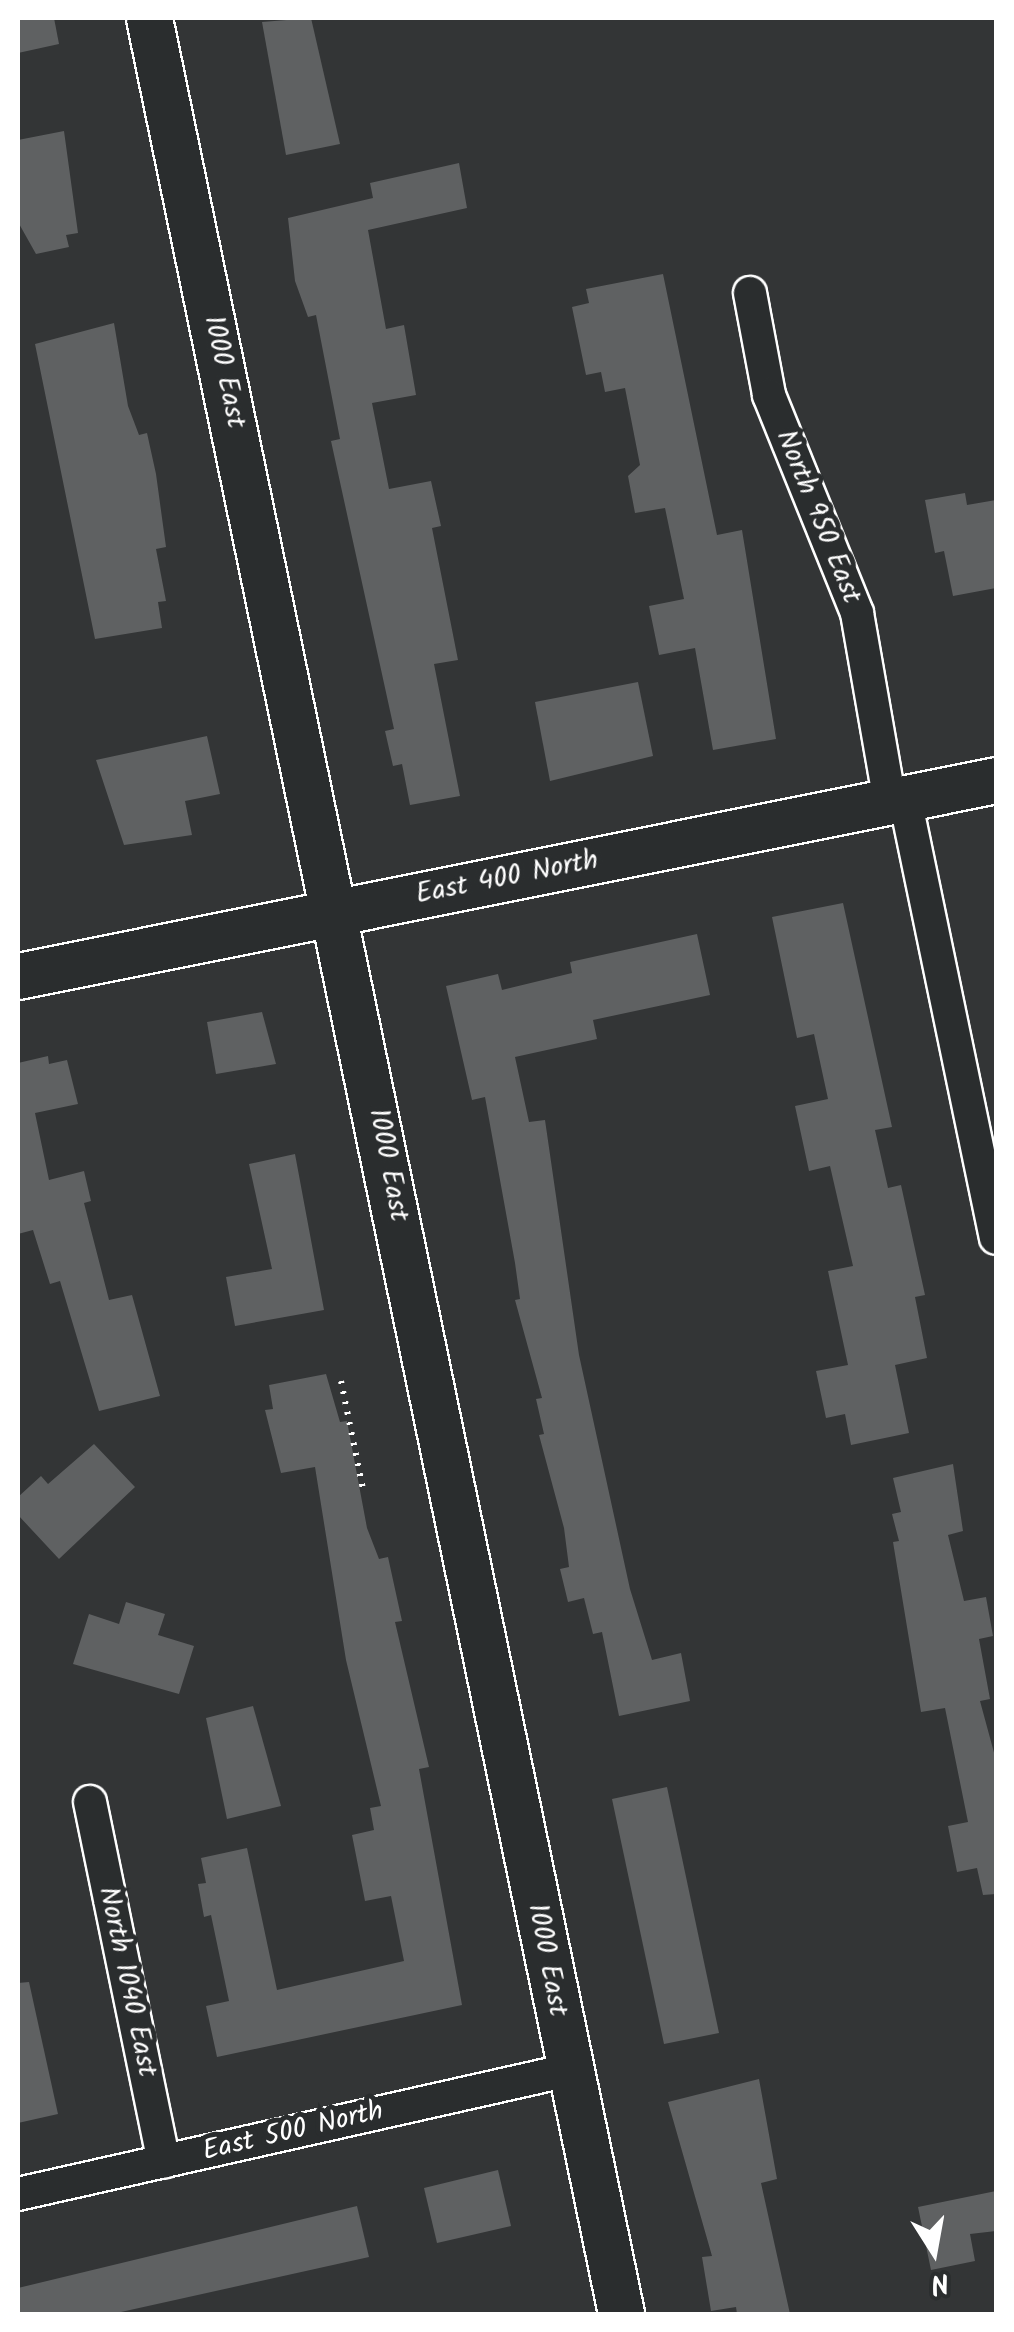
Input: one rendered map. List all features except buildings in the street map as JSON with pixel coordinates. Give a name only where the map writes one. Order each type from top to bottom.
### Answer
[{"type":"street","name":"1000 East","points":[[149,18],[338,913],[621,2314]]},
{"type":"street","name":"North 950 East","points":[[750,293],[769,395],[857,613],[996,1238]]},
{"type":"street","name":"East 400 North","points":[[18,976],[996,780]]},
{"type":"street","name":"North 1040 East","points":[[90,1802],[164,2161]]},
{"type":"street","name":"East 500 North","points":[[18,2194],[569,2070]]},
{"type":"path","points":[[341,1381],[363,1489]]}]
